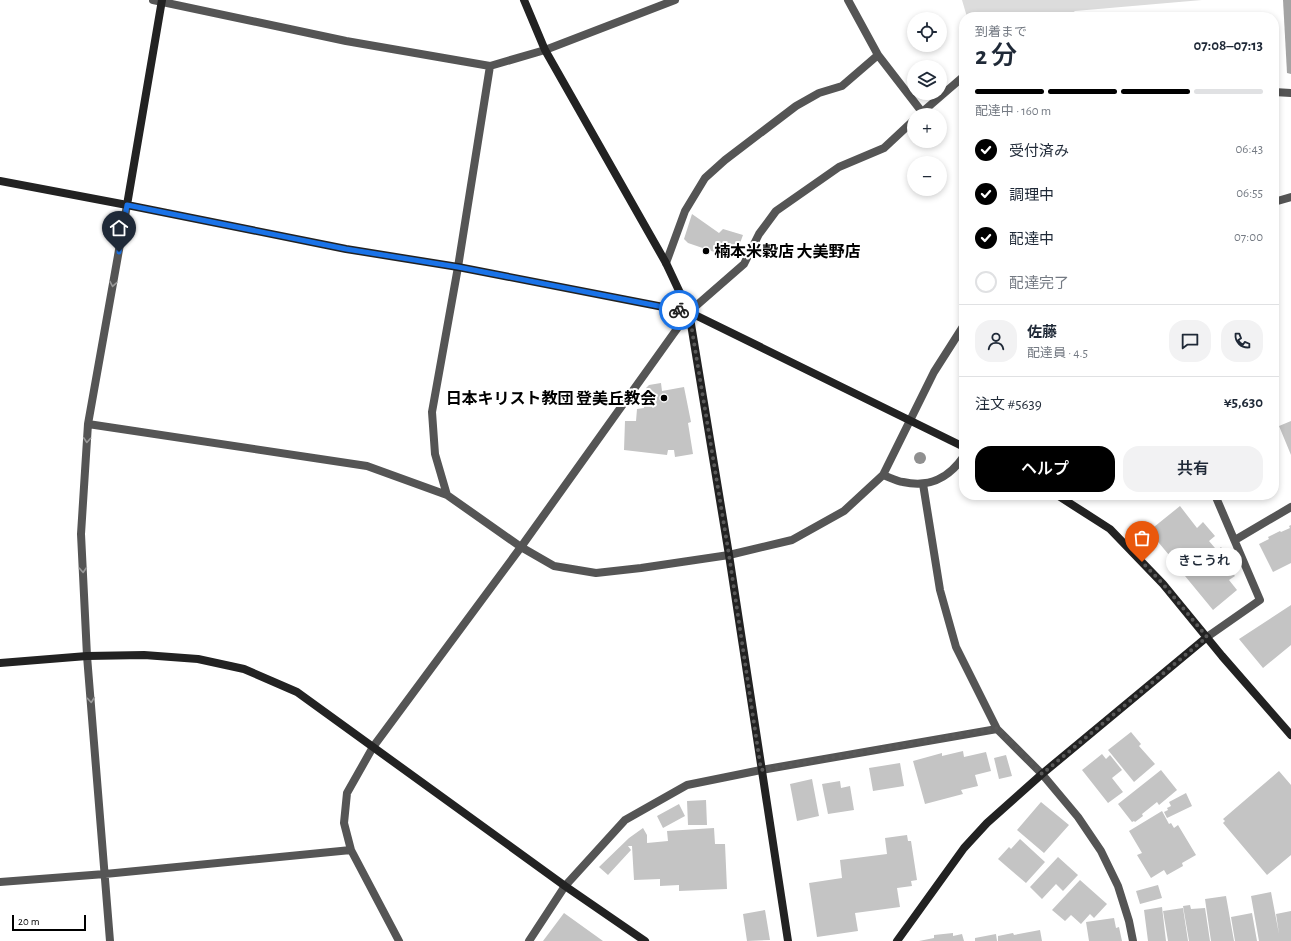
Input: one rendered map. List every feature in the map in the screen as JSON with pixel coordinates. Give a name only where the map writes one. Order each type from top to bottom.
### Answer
[{"type":"street","points":[[153,0],[346,41],[490,66],[545,50],[676,0]]},
{"type":"street","points":[[524,0],[545,50],[666,263],[689,312],[729,555],[788,941]]},
{"type":"street","points":[[848,0],[878,55],[917,108]]},
{"type":"street","points":[[110,941],[87,656],[81,534],[88,424],[162,1]]},
{"type":"street","points":[[666,263],[685,211],[705,178],[725,160],[796,106],[819,94],[842,86],[878,55]]},
{"type":"street","points":[[447,495],[435,454],[432,412],[458,267],[490,66]]},
{"type":"street","points":[[928,108],[959,80]]},
{"type":"street","points":[[1279,92],[1291,93]]},
{"type":"street","points":[[400,941],[350,850],[344,822],[347,793],[373,747],[520,547],[689,312],[744,264],[759,234],[776,211],[839,168],[884,148],[907,127]]},
{"type":"street","points":[[0,181],[346,249],[458,267],[689,312],[910,422],[959,445]]},
{"type":"street","points":[[1279,201],[1291,197]]},
{"type":"street","points":[[88,424],[367,466],[447,495],[520,547],[554,566],[596,573],[729,555],[792,540],[844,511],[883,475],[934,372],[959,333]]},
{"type":"street","points":[[883,475],[903,482],[923,484],[944,478],[959,462]]},
{"type":"street","points":[[923,484],[940,590],[956,647],[998,728],[1042,774],[1078,816],[1101,851],[1118,886],[1129,920],[1133,941]]},
{"type":"street","points":[[1065,500],[1110,529],[1163,584],[1291,735]]},
{"type":"street","points":[[897,941],[964,848],[987,823],[1042,774],[1207,637],[1260,600],[1216,500]]},
{"type":"street","points":[[1235,540],[1291,507]]},
{"type":"street","points":[[0,663],[87,656],[144,655],[198,659],[244,669],[297,692],[565,886],[645,941]]},
{"type":"street","points":[[529,941],[565,886],[625,820],[687,785],[761,770],[998,728]]},
{"type":"street","points":[[0,882],[105,874],[350,850]]},
{"type":"shaded area","points":[[962,0],[1202,0],[1074,12],[966,12]]},
{"type":"shaded area","points":[[1283,0],[1291,0],[1291,74],[1287,73]]},
{"type":"building","points":[[692,214],[719,233],[723,229],[743,235],[736,254],[732,253],[729,257],[688,243],[684,239]]},
{"type":"building","points":[[661,383],[662,391],[684,387],[691,422],[688,423],[693,454],[675,457],[674,450],[668,450],[667,455],[624,450],[625,421],[636,421],[637,409],[644,408],[643,397],[646,396],[646,388],[649,385]]},
{"type":"building","points":[[1291,421],[1291,455],[1279,426]]},
{"type":"building","points":[[1180,506],[1197,528],[1203,522],[1215,536],[1209,541],[1215,548],[1184,573],[1149,531]]},
{"type":"building","points":[[1291,525],[1291,563],[1273,572],[1259,544],[1269,539],[1268,537],[1290,528],[1289,526]]},
{"type":"building","points":[[1221,547],[1229,557],[1223,561],[1235,576],[1229,580],[1237,590],[1213,610],[1185,576]]},
{"type":"building","points":[[1291,605],[1291,645],[1263,668],[1239,639]]},
{"type":"building","points":[[1131,732],[1141,744],[1139,746],[1155,764],[1134,782],[1108,750]]},
{"type":"building","points":[[963,751],[964,757],[986,752],[991,771],[975,775],[978,786],[961,790],[963,794],[925,804],[913,761],[942,753],[942,756]]},
{"type":"building","points":[[1102,754],[1106,759],[1110,755],[1122,770],[1112,778],[1123,792],[1108,803],[1082,770]]},
{"type":"building","points":[[1006,755],[1012,776],[999,779],[994,758]]},
{"type":"building","points":[[900,763],[904,786],[873,791],[869,768]]},
{"type":"building","points":[[1161,770],[1177,790],[1159,805],[1157,802],[1142,814],[1143,816],[1135,822],[1132,822],[1118,804]]},
{"type":"building","points":[[1279,771],[1291,785],[1291,855],[1267,875],[1223,823],[1225,821],[1223,819]]},
{"type":"building","points":[[812,779],[819,816],[797,821],[790,784]]},
{"type":"building","points":[[840,781],[841,788],[850,786],[854,810],[828,814],[822,784]]},
{"type":"building","points":[[1186,793],[1192,806],[1167,818],[1164,812],[1171,806],[1169,802]]},
{"type":"building","points":[[706,800],[707,825],[688,825],[687,801]]},
{"type":"building","points":[[1041,802],[1069,825],[1044,853],[1017,830]]},
{"type":"building","points":[[679,804],[685,816],[663,828],[657,816]]},
{"type":"building","points":[[1162,811],[1169,824],[1171,823],[1174,828],[1178,825],[1196,855],[1182,863],[1183,866],[1167,875],[1164,870],[1151,878],[1137,855],[1142,853],[1129,831]]},
{"type":"building","points":[[643,828],[647,835],[647,843],[668,841],[667,831],[714,828],[715,844],[725,844],[727,889],[679,891],[679,885],[660,886],[660,879],[634,880],[632,846],[628,846],[631,850],[608,875],[599,867],[629,838]]},
{"type":"building","points":[[907,835],[908,841],[911,841],[917,880],[911,881],[912,886],[897,888],[900,907],[855,913],[858,931],[817,937],[809,883],[842,878],[840,860],[887,854],[885,838]]},
{"type":"building","points":[[1020,839],[1045,862],[1026,883],[998,859],[1009,847],[1011,849]]},
{"type":"building","points":[[1058,857],[1078,875],[1063,891],[1056,884],[1042,899],[1030,887]]},
{"type":"building","points":[[1080,880],[1107,904],[1094,918],[1090,914],[1081,924],[1071,915],[1065,921],[1052,910]]},
{"type":"building","points":[[1158,885],[1162,898],[1140,904],[1136,891]]},
{"type":"building","points":[[1271,892],[1279,934],[1276,914],[1291,911],[1291,941],[1259,941],[1251,896]]},
{"type":"building","points":[[1226,896],[1234,941],[1211,941],[1205,899]]},
{"type":"building","points":[[1190,905],[1191,909],[1205,908],[1210,941],[1189,941],[1183,906]]},
{"type":"building","points":[[1162,907],[1166,941],[1148,941],[1144,910]]},
{"type":"building","points":[[1183,908],[1188,941],[1168,941],[1163,911]]},
{"type":"building","points":[[765,910],[770,940],[747,941],[743,914]]},
{"type":"building","points":[[564,913],[603,941],[543,941]]},
{"type":"building","points":[[1252,913],[1257,941],[1235,941],[1231,917]]},
{"type":"building","points":[[1114,918],[1116,928],[1119,927],[1122,941],[1089,941],[1086,922]]},
{"type":"building","points":[[1040,930],[1042,941],[998,941],[998,936],[1013,933],[1014,935]]},
{"type":"building","points":[[953,933],[953,936],[962,934],[964,941],[919,941],[934,938],[934,935]]},
{"type":"building","points":[[996,934],[997,941],[975,941],[975,938]]},
{"type":"way so far","points":[[679,310],[689,312],[729,555],[761,770],[998,728],[1042,774],[1207,637],[1163,584],[1142,562]]},
{"type":"place","name":"楠本米穀店 大美野店","points":[[706,251]]},
{"type":"place","name":"日本キリスト教団 登美丘教会","points":[[664,398]]},
{"type":"place","name":"きこうれ","points":[[1142,562]]},
{"type":"route","points":[[119,252],[127,205],[346,249],[458,267],[679,310]]}]
